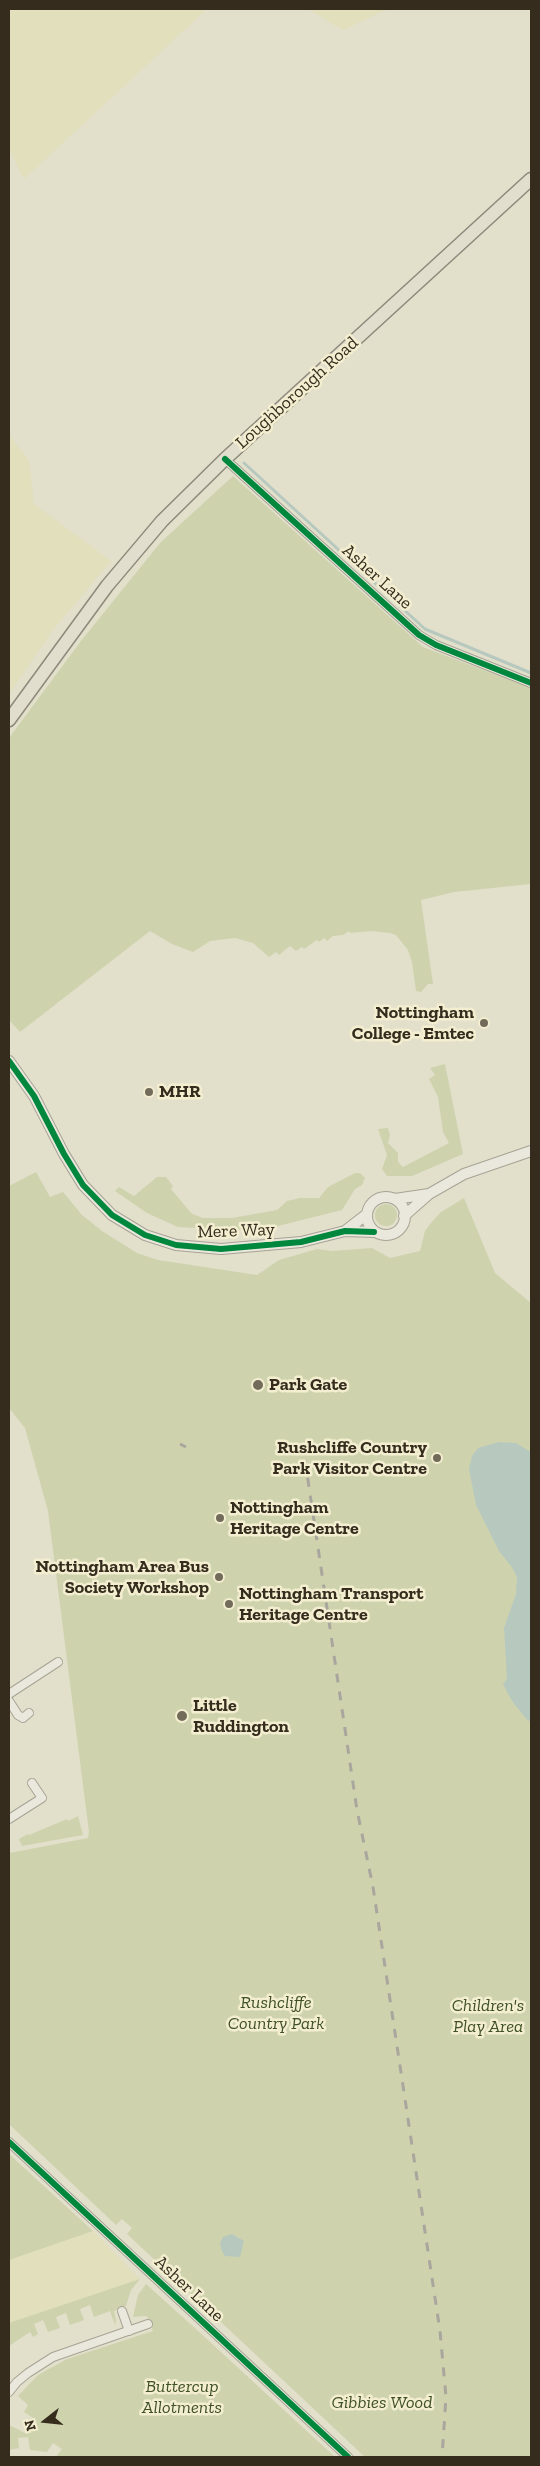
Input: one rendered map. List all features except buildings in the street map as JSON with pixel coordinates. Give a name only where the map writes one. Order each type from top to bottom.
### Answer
[{"type":"main road","name":"Loughborough Road","points":[[9,720],[107,586],[162,521],[225,459],[531,179]]},
{"type":"street","name":"Asher Lane","points":[[225,459],[419,635],[436,645],[531,683]]},
{"type":"street","name":"Mere Way","points":[[9,1061],[34,1096],[64,1154],[83,1185],[112,1215],[145,1235],[176,1245],[221,1249],[302,1242],[345,1231],[374,1232]]},
{"type":"street","points":[[404,1216],[429,1194],[478,1168],[531,1151]]},
{"type":"street","points":[[395,1199],[402,1208],[404,1216],[402,1225],[394,1233],[381,1235],[374,1232],[370,1227],[367,1214],[374,1201],[386,1197],[395,1199],[429,1194]]},
{"type":"street","name":"Mere Way","points":[[345,1231],[367,1214]]},
{"type":"street","points":[[9,1694],[58,1662]]},
{"type":"street","points":[[9,1701],[18,1715],[23,1718],[29,1713]]},
{"type":"street","points":[[9,1820],[42,1798],[32,1783]]},
{"type":"street","name":"Asher Lane","points":[[9,2142],[348,2457]]},
{"type":"street","points":[[122,2311],[129,2331]]},
{"type":"street","points":[[9,2392],[17,2382],[53,2357],[148,2324]]},
{"type":"shaded area","points":[[9,9],[207,9],[24,179],[9,148]]},
{"type":"shaded area","points":[[308,9],[388,9],[343,30]]},
{"type":"shaded area","points":[[9,435],[29,461],[34,504],[111,561],[53,630],[9,694]]},
{"type":"shaded area","points":[[499,1442],[516,1443],[531,1452],[531,1720],[528,1721],[512,1701],[503,1684],[507,1679],[504,1628],[516,1594],[517,1577],[499,1551],[476,1505],[469,1469],[472,1456],[478,1448]]},
{"type":"shaded area","points":[[93,2231],[140,2279],[9,2323],[9,2260]]},
{"type":"shaded area","points":[[232,2234],[244,2241],[240,2257],[225,2256],[221,2249],[220,2243],[223,2237]]},
{"type":"green space","points":[[233,476],[423,647],[531,688],[531,884],[454,892],[421,900],[433,984],[428,984],[421,992],[416,991],[412,962],[408,950],[396,935],[390,933],[371,931],[350,933],[349,931],[343,935],[333,936],[327,941],[324,938],[319,942],[317,940],[304,949],[302,947],[296,951],[290,946],[279,955],[276,952],[269,957],[253,943],[235,938],[210,941],[193,952],[172,944],[150,931],[20,1032],[9,1020],[9,738],[81,641],[160,543]]},
{"type":"green space","points":[[445,1064],[463,1154],[412,1176],[387,1176],[382,1169],[387,1155],[378,1129],[388,1128],[390,1135],[388,1143],[398,1153],[398,1162],[403,1167],[449,1143],[443,1132],[438,1097],[429,1079],[435,1075],[430,1068]]},
{"type":"green space","name":"Rushcliffe Country Park","points":[[36,1172],[50,1197],[63,1192],[82,1215],[102,1231],[137,1253],[158,1260],[257,1275],[279,1260],[317,1249],[332,1251],[372,1248],[390,1258],[420,1251],[425,1231],[430,1224],[441,1212],[464,1198],[495,1273],[531,1303],[531,2457],[365,2457],[127,2234],[132,2228],[122,2219],[116,2225],[9,2124],[9,1853],[88,1838],[89,1832],[48,1511],[25,1428],[9,1408],[9,1186]]},
{"type":"green space","points":[[355,1173],[360,1173],[365,1178],[362,1185],[355,1189],[342,1210],[274,1227],[234,1230],[178,1227],[147,1213],[115,1191],[119,1187],[134,1196],[157,1177],[166,1177],[173,1186],[171,1189],[192,1214],[203,1218],[232,1218],[277,1210],[287,1201],[300,1198],[319,1198],[328,1187]]},
{"type":"green space","points":[[386,1204],[394,1207],[397,1215],[394,1223],[386,1226],[378,1223],[375,1215],[378,1207]]},
{"type":"green space","points":[[78,1816],[83,1835],[22,1846],[19,1839],[28,1834]]},
{"type":"green space","points":[[9,2154],[93,2231],[9,2260]]},
{"type":"green space","points":[[140,2279],[131,2290],[126,2306],[114,2311],[115,2325],[110,2311],[94,2317],[90,2305],[80,2309],[84,2320],[70,2325],[66,2313],[56,2317],[60,2328],[48,2332],[43,2320],[34,2324],[38,2334],[33,2337],[30,2332],[9,2346],[9,2323]]},
{"type":"green space","name":"Buttercup Allotments","points":[[146,2284],[335,2457],[56,2457],[62,2449],[53,2443],[47,2452],[30,2450],[28,2437],[18,2438],[19,2448],[9,2450],[9,2425],[25,2433],[36,2420],[24,2412],[28,2405],[18,2396],[38,2375],[67,2359],[153,2331],[147,2316],[133,2317],[138,2295]]},
{"type":"waterway","points":[[244,463],[425,629],[531,673]]},
{"type":"railway","points":[[180,1444],[186,1447]]},
{"type":"railway","points":[[305,1460],[357,1810],[373,1887],[440,2331],[446,2397],[442,2457]]},
{"type":"cycle path","points":[[225,459],[419,635],[436,645],[531,683]]},
{"type":"cycle path","points":[[9,1061],[34,1096],[64,1154],[83,1185],[112,1215],[145,1235],[176,1245],[221,1249],[301,1242],[345,1231],[374,1232]]},
{"type":"cycle path","points":[[9,2142],[348,2457]]},
{"type":"place","name":"Nottingham College - Emtec","points":[[484,1023]]},
{"type":"place","name":"MHR","points":[[149,1092]]},
{"type":"place","name":"Park Gate","points":[[258,1385]]},
{"type":"place","name":"Rushcliffe Country Park Visitor Centre","points":[[437,1458]]},
{"type":"place","name":"Nottingham Heritage Centre","points":[[220,1518]]},
{"type":"place","name":"Nottingham Area Bus Society Workshop","points":[[219,1577]]},
{"type":"place","name":"Nottingham Transport Heritage Centre","points":[[229,1604]]},
{"type":"place","name":"Little Ruddington","points":[[182,1716]]},
{"type":"park label","name":"Children's Play Area","points":[[488,2016]]},
{"type":"park label","name":"Gibbies Wood","points":[[382,2403]]}]
